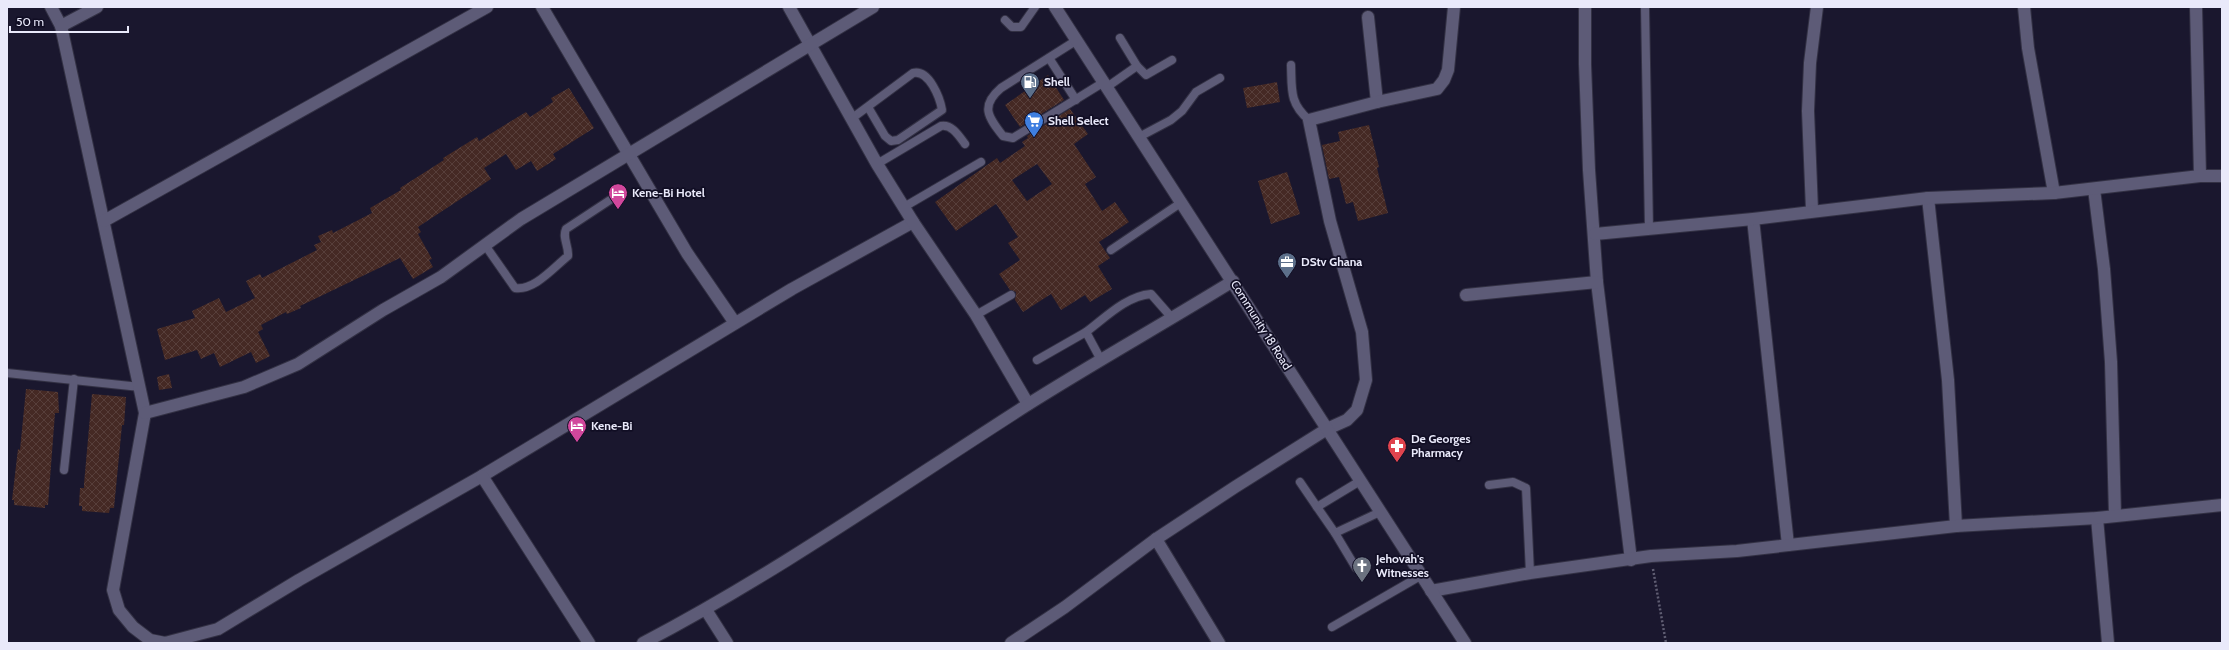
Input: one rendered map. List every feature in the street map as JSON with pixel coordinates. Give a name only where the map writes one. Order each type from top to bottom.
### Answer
[{"type":"street","points":[[51,7],[61,26],[145,413],[114,590],[119,610],[133,627],[150,640],[165,642],[218,629],[298,580],[482,476],[597,405],[837,262],[913,222]]},
{"type":"street","points":[[61,26],[97,7]]},
{"type":"street","points":[[104,221],[487,7]]},
{"type":"street","points":[[542,7],[687,253],[735,323]]},
{"type":"street","points":[[789,7],[809,46],[877,164],[913,222],[976,315],[1028,404]]},
{"type":"street","points":[[145,413],[244,387],[298,364],[383,310],[441,277],[521,219],[629,156],[873,7]]},
{"type":"street","name":"Community 18 Road","points":[[1055,7],[1465,643]]},
{"type":"street","points":[[1011,643],[1065,607],[1156,539],[1327,429],[1347,420],[1357,410],[1366,380],[1362,332],[1330,220],[1309,120],[1377,102],[1437,89],[1444,80],[1448,70],[1454,7]]},
{"type":"street","points":[[1585,7],[1585,64],[1589,170],[1595,234],[1597,282],[1630,560]]},
{"type":"street","points":[[1812,210],[1808,111],[1810,63],[1817,7]]},
{"type":"street","points":[[2024,7],[2028,48],[2054,193]]},
{"type":"street","points":[[2196,7],[2200,176]]},
{"type":"street","points":[[1368,17],[1377,102]]},
{"type":"street","points":[[1595,234],[1753,219],[1812,210],[1928,198],[2054,193],[2200,176],[2222,176]]},
{"type":"street","points":[[2094,188],[2104,269],[2110,347],[2115,515]]},
{"type":"street","points":[[1928,198],[1948,380],[1956,526]]},
{"type":"street","points":[[1753,219],[1788,545]]},
{"type":"street","points":[[643,643],[706,610],[862,513],[1028,404],[1233,281]]},
{"type":"street","points":[[1466,295],[1597,282]]},
{"type":"street","points":[[482,476],[589,643]]},
{"type":"street","points":[[1431,591],[1530,573],[1651,556],[1737,551],[1956,526],[2096,518],[2222,505]]},
{"type":"street","points":[[2096,518],[2108,643]]},
{"type":"street","points":[[1156,539],[1219,643]]},
{"type":"street","points":[[706,610],[727,643]]},
{"type":"lane","points":[[1005,20],[1012,27],[1021,27],[1035,7]]},
{"type":"lane","points":[[1645,7],[1649,229]]},
{"type":"lane","points":[[1120,38],[1137,66],[1146,75],[1172,60]]},
{"type":"lane","points":[[1077,40],[1001,88],[990,97],[988,109],[991,121],[1003,136],[1012,138],[1137,66]]},
{"type":"lane","points":[[1049,58],[1076,100]]},
{"type":"lane","points":[[1291,65],[1292,98],[1300,111],[1309,120]]},
{"type":"lane","points":[[851,119],[868,106],[913,73],[918,72],[924,75],[931,83],[941,104],[942,110],[898,140],[891,141],[885,136],[868,106]]},
{"type":"lane","points":[[1140,137],[1171,120],[1182,111],[1196,92],[1220,78]]},
{"type":"lane","points":[[877,164],[941,126],[946,125],[952,129],[966,144]]},
{"type":"lane","points":[[904,207],[981,162]]},
{"type":"lane","points":[[485,245],[515,288],[522,289],[531,286],[568,256],[569,249],[564,233],[566,229],[610,200]]},
{"type":"lane","points":[[1111,250],[1182,202]]},
{"type":"lane","points":[[1037,360],[1086,332],[1132,298],[1151,294],[1172,318]]},
{"type":"lane","points":[[976,315],[1011,295]]},
{"type":"lane","points":[[1086,332],[1101,360]]},
{"type":"lane","points":[[7,373],[17,376],[74,379],[140,387]]},
{"type":"lane","points":[[64,470],[74,379]]},
{"type":"lane","points":[[1317,507],[1360,481]]},
{"type":"lane","points":[[1300,482],[1335,533],[1356,568]]},
{"type":"lane","points":[[1489,485],[1513,482],[1526,488],[1530,573]]},
{"type":"lane","points":[[1335,533],[1380,512]]},
{"type":"lane","points":[[1332,627],[1422,575]]},
{"type":"path","points":[[1651,556],[1666,643]]},
{"type":"building","points":[[1048,75],[1064,100],[1020,127],[1005,105]]},
{"type":"building","points":[[1277,82],[1280,102],[1247,108],[1243,88]]},
{"type":"building","points":[[569,88],[594,128],[553,154],[556,159],[537,171],[531,161],[516,170],[506,154],[484,168],[491,179],[418,227],[421,232],[418,234],[432,259],[429,260],[433,267],[413,279],[400,258],[300,306],[301,308],[287,314],[286,312],[261,325],[263,329],[258,332],[270,356],[256,363],[251,352],[220,367],[214,353],[201,359],[197,350],[165,360],[157,329],[195,318],[192,311],[219,298],[226,312],[255,298],[246,281],[260,274],[262,278],[317,250],[314,245],[321,242],[318,236],[332,230],[333,233],[372,213],[370,208],[401,190],[400,188],[444,160],[443,158],[477,137],[479,141],[526,112],[530,117],[553,102],[551,98]]},
{"type":"building","points":[[1070,109],[1088,134],[1074,144],[1096,177],[1085,184],[1102,211],[1115,202],[1129,222],[1099,242],[1110,258],[1098,266],[1112,289],[1090,302],[1085,295],[1061,310],[1051,294],[1023,312],[1015,300],[1016,292],[1010,290],[999,274],[1020,260],[1008,243],[1018,237],[996,204],[956,231],[935,202],[997,158],[1000,163],[1025,146],[1022,142],[1028,138],[1027,136]],"holes":[[[1037,164],[1052,184],[1027,201],[1012,180]]]},
{"type":"building","points":[[1369,125],[1379,167],[1377,168],[1388,213],[1358,221],[1353,202],[1346,204],[1339,177],[1329,179],[1322,145],[1340,141],[1338,132]]},
{"type":"building","points":[[1287,172],[1300,214],[1271,224],[1258,181]]},
{"type":"building","points":[[169,374],[172,388],[159,390],[157,377]]},
{"type":"building","points":[[26,389],[58,392],[59,413],[55,413],[48,505],[45,505],[45,508],[14,505],[14,500],[12,500],[18,449],[20,450]]},
{"type":"building","points":[[92,394],[126,397],[114,508],[110,508],[109,513],[82,511],[82,506],[79,506],[80,488],[84,488]]},
{"type":"place","name":"Shell","points":[[1030,99]]},
{"type":"place","name":"Shell Select","points":[[1034,138]]},
{"type":"place","name":"Kene-Bi Hotel","points":[[618,210]]},
{"type":"place","name":"DStv Ghana","points":[[1287,279]]},
{"type":"place","name":"Kene-Bi","points":[[577,443]]},
{"type":"place","name":"De Georges Pharmacy","points":[[1397,463]]},
{"type":"place","name":"Jehovah's Witnesses","points":[[1362,583]]}]
